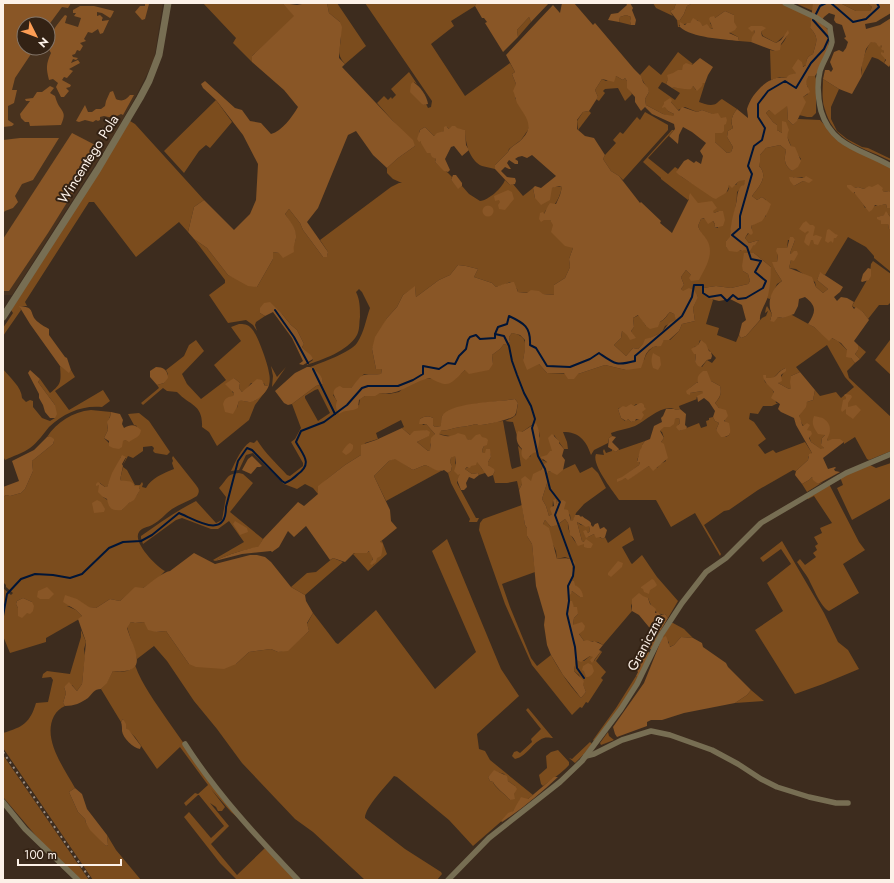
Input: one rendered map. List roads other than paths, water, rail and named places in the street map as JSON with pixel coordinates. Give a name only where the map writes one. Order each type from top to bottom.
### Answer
[{"type":"street","name":"Wincentego Pola","points":[[3,317],[98,169],[146,87],[159,55],[168,3]]},
{"type":"street","points":[[785,3],[817,18],[830,27],[832,42],[821,68],[819,78],[819,103],[825,122],[834,135],[845,144],[891,166]]},
{"type":"street","name":"Graniczna","points":[[448,880],[490,838],[560,782],[586,756],[621,709],[637,684],[661,635],[682,603],[706,572],[726,558],[761,523],[846,473],[891,454]]},
{"type":"street","points":[[586,756],[594,754],[622,740],[650,731],[670,735],[712,750],[738,764],[760,779],[777,787],[809,797],[848,804]]},
{"type":"street","points":[[185,744],[249,828],[298,880]]},
{"type":"street","points":[[3,802],[25,829],[78,880]]},
{"type":"waterway","points":[[3,616],[7,594],[21,579],[35,574],[70,578],[82,574],[109,548],[123,542],[141,541],[152,535],[179,513],[209,525],[221,523],[225,517],[226,507],[238,461],[247,448],[252,450],[282,481],[285,483],[287,482],[303,470],[305,466],[306,462],[304,455],[296,442],[301,431],[324,422],[347,405],[362,388],[368,386],[398,386],[423,374],[423,366],[439,369],[448,363],[455,364],[459,356],[466,349],[470,337],[476,335],[480,339],[495,338],[498,327],[507,324],[509,316],[526,326],[529,334],[530,345],[536,348],[547,366],[570,367],[590,359],[599,353],[612,362],[619,364],[635,361],[635,356],[682,316],[692,297],[694,285],[703,285],[703,293],[709,297],[721,295],[727,301],[733,295],[738,299],[746,298],[763,288],[766,281],[755,272],[761,261],[751,259],[747,247],[732,235],[740,228],[740,216],[752,174],[748,166],[754,146],[762,140],[765,128],[758,117],[758,104],[768,91],[785,81],[796,88],[811,63],[824,49],[829,38],[813,20],[820,6],[826,3]]},
{"type":"waterway","points":[[831,3],[853,22],[866,19],[879,7],[877,3]]},
{"type":"waterway","points":[[275,310],[294,337],[308,363]]},
{"type":"waterway","points":[[495,334],[504,336],[509,346],[512,361],[535,419],[532,428],[538,456],[545,469],[550,489],[560,502],[555,515],[574,567],[573,576],[568,586],[569,601],[567,614],[575,647],[577,668],[584,678]]},
{"type":"waterway","points":[[313,369],[335,414]]},
{"type":"railway","points":[[3,752],[91,880]]}]
